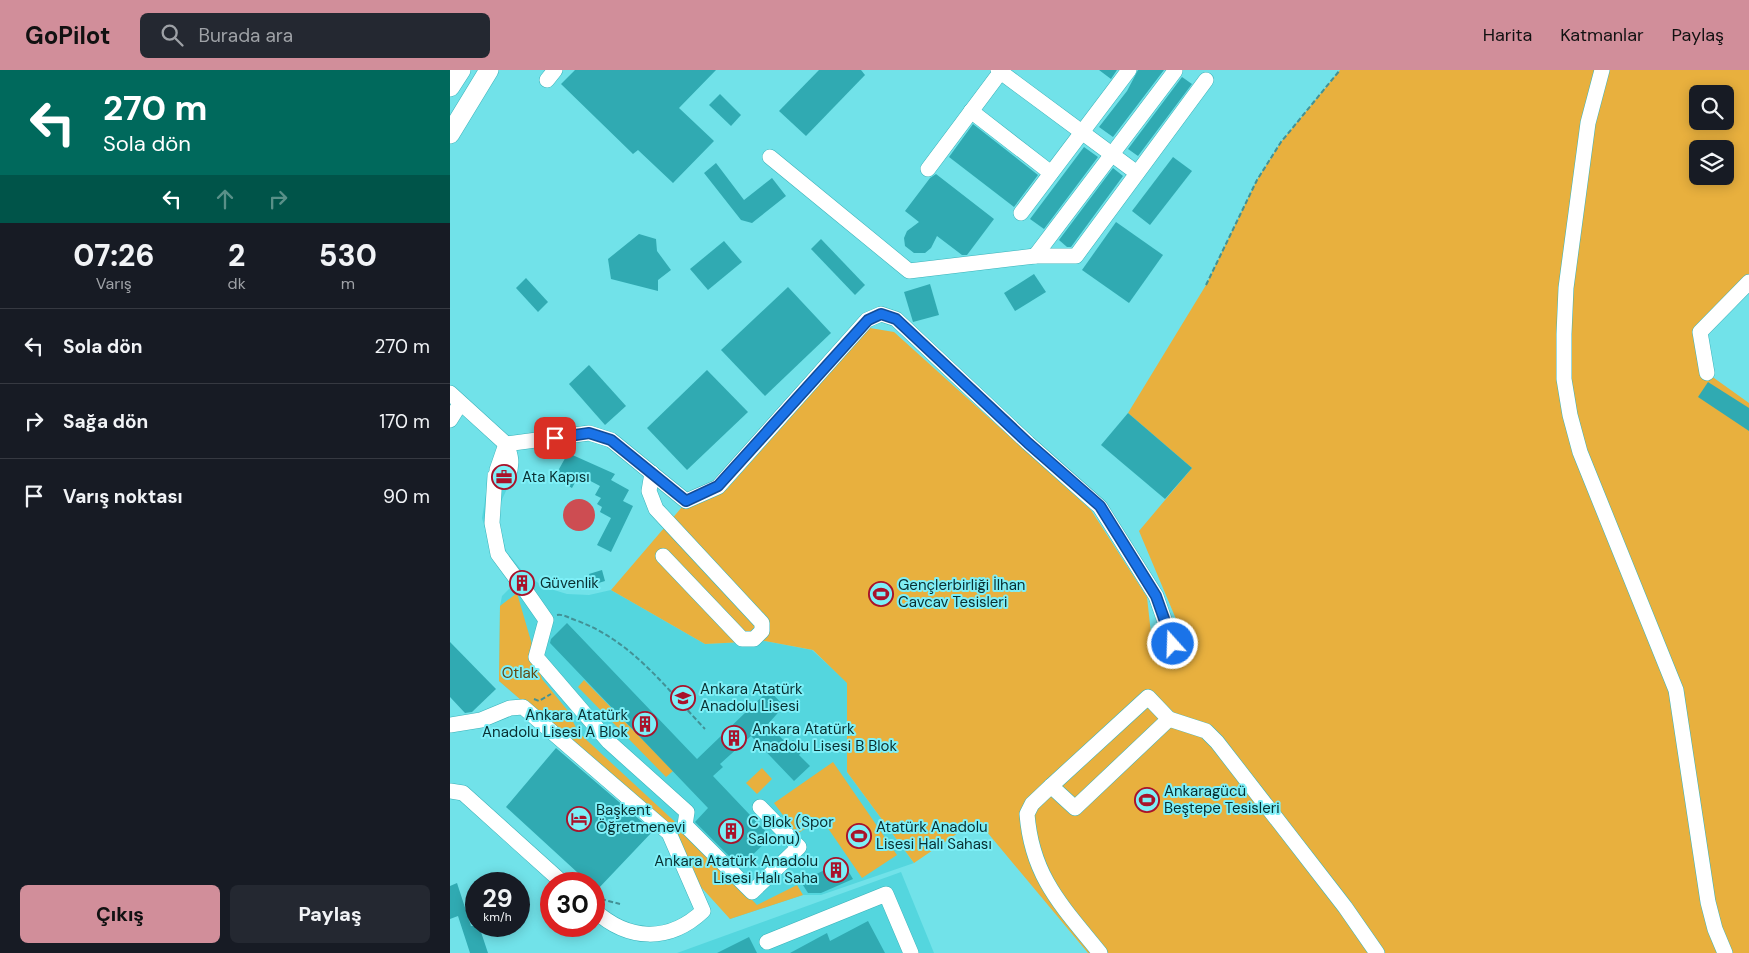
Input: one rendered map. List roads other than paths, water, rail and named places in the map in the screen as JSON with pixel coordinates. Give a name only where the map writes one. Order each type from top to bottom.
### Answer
[{"type":"main road","points":[[450,87],[461,70]]},
{"type":"main road","points":[[450,134],[489,70]]},
{"type":"street","points":[[1021,213],[1129,70]]},
{"type":"street","points":[[1602,70],[1588,123],[1566,288],[1564,379],[1570,415],[1580,452],[1676,690],[1708,902],[1714,929],[1725,953]]},
{"type":"street","points":[[928,169],[1000,71],[1137,173]]},
{"type":"street","points":[[1035,256],[1175,71]]},
{"type":"street","points":[[770,157],[909,271],[1035,256],[1076,256],[1206,80]]},
{"type":"street","points":[[971,110],[1051,172]]},
{"type":"street","points":[[1707,373],[1700,332],[1749,282]]},
{"type":"street","points":[[450,420],[455,398],[506,444],[589,433],[611,440],[686,501],[718,486],[868,320],[881,314],[896,319],[1028,443],[1100,506],[1156,596],[1173,644]]},
{"type":"street","points":[[506,444],[501,476],[494,498],[492,524],[498,554],[546,620],[536,658],[609,742],[687,812],[685,825],[752,892],[799,847],[760,807]]},
{"type":"street","points":[[652,473],[649,492],[656,509],[762,623],[760,634],[754,640],[742,639],[663,556]]},
{"type":"street","points":[[1100,953],[1052,895],[1036,862],[1027,814],[1032,804],[1148,697],[1168,719],[1206,731],[1217,742],[1345,907],[1378,953]]},
{"type":"street","points":[[450,725],[481,720],[510,708],[522,707],[669,833],[703,911],[694,920],[660,934],[636,935],[607,922],[605,919]]},
{"type":"street","points":[[1051,786],[1074,808],[1168,719]]},
{"type":"street","points":[[450,791],[464,793],[551,872]]},
{"type":"street","points":[[767,942],[886,894],[911,953]]},
{"type":"place","name":"Ata Kapısı","points":[[504,477]]},
{"type":"place","name":"Güvenlik","points":[[522,583]]},
{"type":"place","name":"Gençlerbirliği İlhan Cavcav Tesisleri","points":[[881,594]]},
{"type":"place","name":"Ankara Atatürk Anadolu Lisesi","points":[[683,698]]},
{"type":"place","name":"Ankara Atatürk Anadolu Lisesi A Blok","points":[[645,724]]},
{"type":"place","name":"Ankara Atatürk Anadolu Lisesi B Blok","points":[[734,738]]},
{"type":"place","name":"Ankaragücü Beştepe Tesisleri","points":[[1147,800]]},
{"type":"place","name":"Başkent Öğretmenevi","points":[[579,819]]},
{"type":"place","name":"C Blok (Spor Salonu)","points":[[731,831]]},
{"type":"place","name":"Atatürk Anadolu Lisesi Halı Sahası","points":[[859,836]]},
{"type":"place","name":"Ankara Atatürk Anadolu Lisesi Halı Saha","points":[[836,870]]},
{"type":"park label","name":"Otlak","points":[[520,673]]}]
